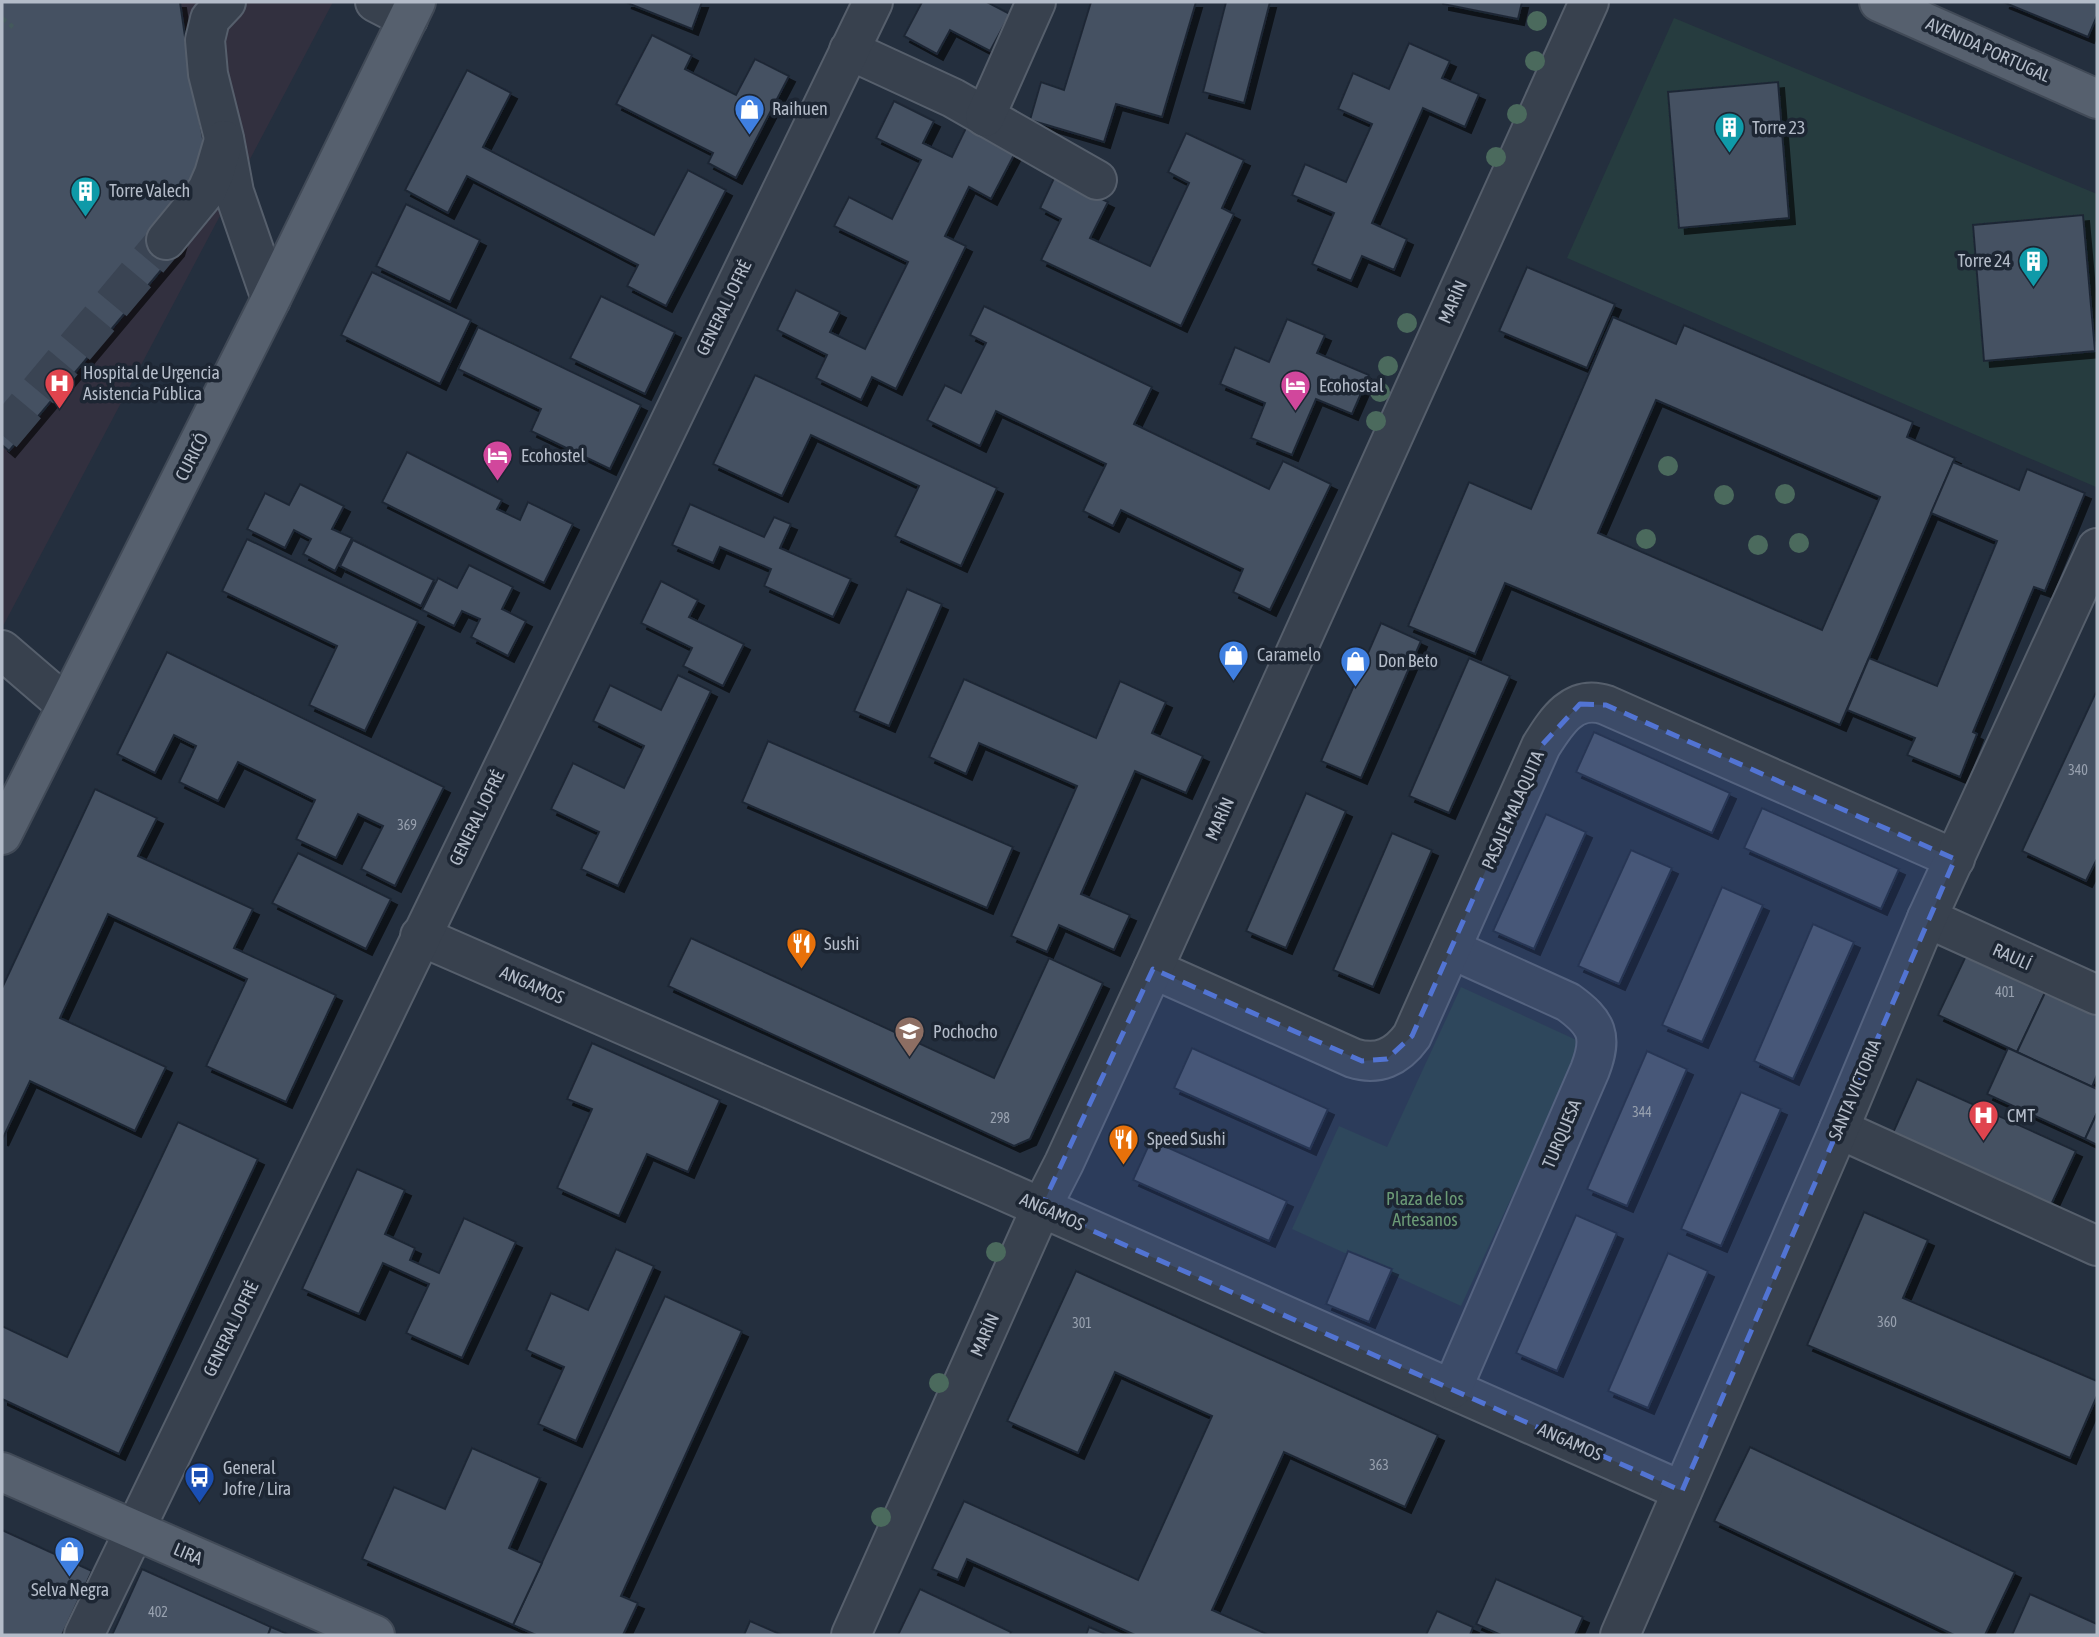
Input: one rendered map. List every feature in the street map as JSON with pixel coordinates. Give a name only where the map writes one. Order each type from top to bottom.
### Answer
[{"type":"main road","name":"AVENIDA PORTUGAL","points":[[1879,2],[2097,99]]},
{"type":"main road","name":"CURICÓ","points":[[2,835],[271,299],[400,7]]},
{"type":"main road","name":"LIRA","points":[[2,1472],[375,1635]]},
{"type":"street","points":[[226,2],[210,19],[205,40],[208,74],[234,192],[271,299]]},
{"type":"street","name":"GENERAL JOFRÉ","points":[[84,1635],[873,2]]},
{"type":"street","points":[[985,117],[1036,2]]},
{"type":"street","name":"MARÍN","points":[[851,1635],[1041,1208],[1153,969],[1589,2]]},
{"type":"street","points":[[849,50],[953,98],[1097,180]]},
{"type":"street","points":[[166,240],[207,190],[224,138]]},
{"type":"street","name":"SANTA VICTORIA","points":[[1620,1635],[1839,1129],[1927,918],[2097,548]]},
{"type":"street","points":[[2,650],[66,705]]},
{"type":"street","name":"PASAJE MALAQUITA","points":[[1153,969],[1353,1058],[1378,1061],[1396,1053],[1412,1036],[1541,746],[1561,718],[1587,701],[1606,705],[1955,859]]},
{"type":"street","name":"RAULÍ","points":[[1927,918],[2097,995]]},
{"type":"street","name":"ANGAMOS","points":[[420,936],[1682,1491]]},
{"type":"street","name":"TURQUESA","points":[[1451,949],[1568,1002],[1583,1014],[1594,1028],[1598,1039],[1590,1070],[1452,1389]]},
{"type":"street","points":[[1839,1129],[2097,1246]]},
{"type":"path","points":[[2,18],[13,27]]},
{"type":"highlighted area","points":[[1580,704],[1606,705],[1955,859],[1682,1491],[1041,1208],[1153,969],[1362,1061],[1387,1059],[1412,1036],[1541,746]]},
{"type":"shaded area","name":"Hospital de Urgencia Asistencia Pública","points":[[2,2],[333,2],[2,628]]},
{"type":"green space","points":[[1674,18],[2097,194],[2096,487],[1567,258]]},
{"type":"green space","name":"Plaza de los Artesanos","points":[[1461,987],[1583,1043],[1461,1306],[1292,1229],[1339,1126],[1387,1147]]},
{"type":"building","name":"Hospital de Urgencia Asistencia Pública","points":[[2,2],[180,2],[206,154],[178,250],[9,451],[2,445]]},
{"type":"building","points":[[625,2],[702,2],[692,29]]},
{"type":"building","points":[[922,2],[987,2],[1010,14],[990,51],[950,30],[937,54],[904,36]]},
{"type":"building","points":[[1091,2],[1196,2],[1162,117],[1116,104],[1104,142],[1030,120],[1041,82],[1064,90]]},
{"type":"building","points":[[1226,2],[1270,2],[1244,103],[1203,92]]},
{"type":"building","points":[[1443,2],[1522,2],[1518,19]]},
{"type":"building","points":[[2003,2],[2097,2],[2097,16],[2088,37]]},
{"type":"building","points":[[652,35],[692,55],[685,69],[736,95],[755,59],[789,76],[736,178],[708,163],[713,153],[616,104]]},
{"type":"building","points":[[1409,43],[1450,61],[1442,78],[1479,94],[1465,127],[1423,108],[1372,223],[1407,239],[1394,270],[1362,256],[1351,281],[1312,264],[1334,213],[1292,195],[1305,164],[1346,182],[1372,124],[1338,109],[1353,73],[1389,89]]},
{"type":"building","points":[[467,70],[511,93],[483,147],[654,235],[688,170],[726,190],[666,306],[627,286],[638,265],[467,176],[448,213],[405,190]]},
{"type":"building","name":"Torre 23","points":[[1778,82],[1789,218],[1679,228],[1668,92]]},
{"type":"building","points":[[894,101],[934,121],[923,143],[952,157],[966,128],[1015,153],[991,199],[969,187],[945,236],[966,246],[896,389],[872,377],[861,400],[816,378],[827,355],[777,330],[796,290],[840,312],[830,332],[865,349],[908,262],[834,226],[849,197],[892,219],[921,160],[876,138]]},
{"type":"building","points":[[1186,133],[1244,160],[1222,208],[1234,214],[1181,326],[1041,260],[1061,219],[1040,208],[1055,176],[1108,202],[1090,238],[1150,266],[1189,183],[1168,172]]},
{"type":"building","points":[[406,204],[480,240],[450,302],[376,266]]},
{"type":"building","name":"Torre 24","points":[[2083,215],[2095,351],[1984,361],[1973,225]]},
{"type":"building","points":[[1527,267],[1615,304],[1587,368],[1499,331]]},
{"type":"building","points":[[372,272],[471,320],[440,384],[341,335]]},
{"type":"building","points":[[601,296],[675,332],[645,394],[570,358]]},
{"type":"building","points":[[984,306],[1152,387],[1134,424],[1269,489],[1283,461],[1331,484],[1270,610],[1233,592],[1243,569],[1121,510],[1113,526],[1083,511],[1106,464],[996,411],[980,446],[927,420],[945,385],[961,393],[986,343],[970,335]]},
{"type":"building","points":[[1613,317],[1676,344],[1684,325],[1913,422],[1907,437],[1955,458],[1840,725],[1505,583],[1475,654],[1408,626],[1469,482],[1531,509]],"holes":[[[1656,400],[1880,497],[1822,630],[1598,533]]]},
{"type":"building","points":[[1287,319],[1325,335],[1317,353],[1369,375],[1352,414],[1316,399],[1292,455],[1251,438],[1265,403],[1220,384],[1235,347],[1269,362]]},
{"type":"building","points":[[478,327],[641,405],[610,469],[531,431],[541,409],[458,369]]},
{"type":"building","points":[[755,375],[997,488],[961,566],[895,536],[919,486],[811,435],[782,496],[713,464]]},
{"type":"building","points":[[407,452],[502,500],[497,509],[520,520],[528,502],[573,524],[544,583],[382,502]]},
{"type":"building","points":[[1953,462],[2019,490],[2027,469],[2085,493],[2045,591],[2034,587],[1973,732],[1977,734],[1960,777],[1907,755],[1915,738],[1847,710],[1869,658],[1937,686],[1997,541],[1931,513]]},
{"type":"building","points":[[300,484],[344,506],[332,529],[352,538],[335,571],[303,554],[311,539],[294,530],[285,548],[247,529],[265,493],[289,505]]},
{"type":"building","points":[[690,504],[764,537],[774,517],[791,524],[780,548],[851,579],[833,617],[764,586],[771,569],[720,547],[713,563],[672,545]]},
{"type":"building","points":[[247,539],[418,621],[365,731],[309,705],[337,646],[222,591]]},
{"type":"building","points":[[353,540],[434,580],[421,606],[340,566]]},
{"type":"building","points":[[469,565],[513,587],[502,609],[526,621],[508,656],[471,637],[480,619],[462,611],[454,626],[422,610],[438,578],[457,588]]},
{"type":"building","points":[[661,581],[698,600],[689,617],[744,644],[723,686],[683,666],[692,648],[641,623]]},
{"type":"building","points":[[907,589],[942,604],[889,726],[854,711]]},
{"type":"building","points":[[1381,623],[1421,641],[1361,778],[1321,761]]},
{"type":"building","points":[[167,652],[444,787],[395,886],[361,869],[383,826],[358,814],[336,858],[296,839],[315,800],[238,762],[218,801],[179,782],[196,746],[174,735],[155,773],[117,754]]},
{"type":"building","points":[[1469,658],[1510,676],[1449,813],[1409,796]]},
{"type":"building","points":[[678,675],[711,691],[618,886],[581,869],[599,832],[551,809],[573,763],[624,788],[644,746],[593,721],[610,685],[661,710]]},
{"type":"building","points":[[964,679],[1096,738],[1120,681],[1166,702],[1152,733],[1203,756],[1186,793],[1135,771],[1081,894],[1130,915],[1114,950],[1059,925],[1047,952],[1011,936],[1077,786],[979,743],[966,774],[929,757]]},
{"type":"building","points":[[2097,690],[2097,859],[2086,881],[2022,851]]},
{"type":"building","points":[[1594,732],[1730,793],[1712,833],[1576,772]]},
{"type":"building","points":[[768,741],[1013,847],[987,908],[742,802]]},
{"type":"building","points":[[95,789],[157,818],[138,856],[253,909],[234,948],[336,995],[286,1102],[206,1066],[247,979],[108,914],[60,1018],[166,1067],[135,1131],[30,1081],[2,1140],[2,988]]},
{"type":"building","points":[[1306,793],[1346,811],[1286,948],[1246,931]]},
{"type":"building","points":[[1762,808],[1899,869],[1881,909],[1744,848]]},
{"type":"building","points":[[1546,814],[1586,832],[1534,949],[1493,931]]},
{"type":"building","points":[[1392,833],[1432,850],[1373,987],[1333,970]]},
{"type":"building","points":[[1631,850],[1672,868],[1619,984],[1578,966]]},
{"type":"building","points":[[298,853],[391,899],[366,949],[272,903]]},
{"type":"building","points":[[1722,887],[1763,905],[1702,1042],[1662,1025]]},
{"type":"building","points":[[1813,924],[1854,942],[1793,1079],[1754,1061]]},
{"type":"building","points":[[691,938],[994,1078],[1049,958],[1103,983],[1030,1139],[1014,1146],[668,986]]},
{"type":"building","points":[[1972,943],[2051,980],[2017,1052],[1938,1015]]},
{"type":"building","points":[[2051,980],[2097,1001],[2097,1075],[2092,1087],[2017,1052]]},
{"type":"building","points":[[592,1043],[720,1100],[688,1172],[647,1154],[619,1216],[557,1188],[592,1109],[567,1099]]},
{"type":"building","points":[[1192,1048],[1328,1109],[1310,1149],[1174,1088]]},
{"type":"building","points":[[2008,1048],[2097,1089],[2097,1113],[2085,1139],[1987,1094]]},
{"type":"building","points":[[1647,1051],[1687,1069],[1627,1206],[1587,1189]]},
{"type":"building","name":"CMT","points":[[1917,1079],[2076,1151],[2050,1207],[1892,1135]]},
{"type":"building","points":[[1741,1092],[1781,1109],[1721,1246],[1681,1229]]},
{"type":"building","points":[[2097,1113],[2097,1145],[2085,1139]]},
{"type":"building","points":[[178,1122],[258,1159],[119,1454],[2,1399],[2,1326],[67,1357]]},
{"type":"building","points":[[1151,1140],[1287,1201],[1269,1241],[1133,1180]]},
{"type":"building","points":[[357,1169],[405,1190],[385,1234],[415,1248],[410,1260],[439,1273],[464,1218],[516,1242],[462,1358],[406,1333],[429,1284],[383,1263],[359,1314],[302,1289]]},
{"type":"building","points":[[1864,1212],[1928,1240],[1903,1298],[2097,1381],[2097,1396],[2070,1458],[1807,1345]]},
{"type":"building","points":[[1576,1215],[1617,1233],[1557,1371],[1516,1353]]},
{"type":"building","points":[[616,1249],[654,1266],[576,1441],[538,1424],[564,1367],[526,1350],[551,1293],[588,1310]]},
{"type":"building","points":[[1348,1251],[1392,1269],[1369,1322],[1326,1304]]},
{"type":"building","points":[[1668,1253],[1708,1271],[1648,1408],[1608,1391]]},
{"type":"building","points":[[1076,1271],[1438,1435],[1405,1507],[1284,1452],[1212,1610],[1269,1635],[1135,1635],[967,1559],[958,1580],[932,1569],[964,1501],[1138,1580],[1212,1416],[1115,1372],[1078,1453],[1007,1421]]},
{"type":"building","points":[[665,1296],[742,1331],[621,1596],[638,1603],[623,1635],[536,1635],[513,1625]]},
{"type":"building","points":[[1750,1447],[2015,1572],[1985,1635],[1954,1635],[1714,1521]]},
{"type":"building","points":[[472,1448],[540,1478],[509,1548],[542,1563],[513,1625],[362,1559],[394,1487],[445,1509]]},
{"type":"building","points":[[2,1530],[92,1571],[62,1635],[2,1635]]},
{"type":"building","points":[[142,1569],[271,1627],[268,1635],[112,1635]]},
{"type":"building","points":[[1496,1579],[1583,1617],[1575,1635],[1501,1635],[1476,1624]]},
{"type":"building","points":[[920,1589],[1011,1632],[1010,1635],[898,1635]]},
{"type":"building","points":[[2030,1594],[2097,1624],[2097,1635],[2012,1635]]},
{"type":"building","points":[[1437,1611],[1473,1627],[1470,1635],[1426,1635]]},
{"type":"building","points":[[750,1621],[782,1635],[744,1635]]},
{"type":"building","points":[[271,1627],[290,1635],[268,1635]]},
{"type":"building","points":[[1089,1627],[1108,1635],[1086,1635]]},
{"type":"tunnel","points":[[2,435],[166,240]]},
{"type":"place","name":"Raihuen","points":[[749,136]]},
{"type":"place","name":"Torre 23","points":[[1729,155]]},
{"type":"place","name":"Torre Valech","points":[[86,218]]},
{"type":"place","name":"Torre 24","points":[[2034,288]]},
{"type":"place","name":"Hospital de Urgencia Asistencia Pública","points":[[60,410]]},
{"type":"place","name":"Ecohostal","points":[[1296,413]]},
{"type":"place","name":"Ecohostel","points":[[498,483]]},
{"type":"place","name":"Caramelo","points":[[1234,682]]},
{"type":"place","name":"Don Beto","points":[[1355,688]]},
{"type":"place","name":"Sushi","points":[[801,971]]},
{"type":"place","name":"Pochocho","points":[[910,1059]]},
{"type":"place","name":"CMT","points":[[1984,1143]]},
{"type":"place","name":"Speed Sushi","points":[[1124,1166]]},
{"type":"place","name":"General Jofre / Lira","points":[[200,1505]]},
{"type":"place","name":"Selva Negra","points":[[70,1579]]}]
